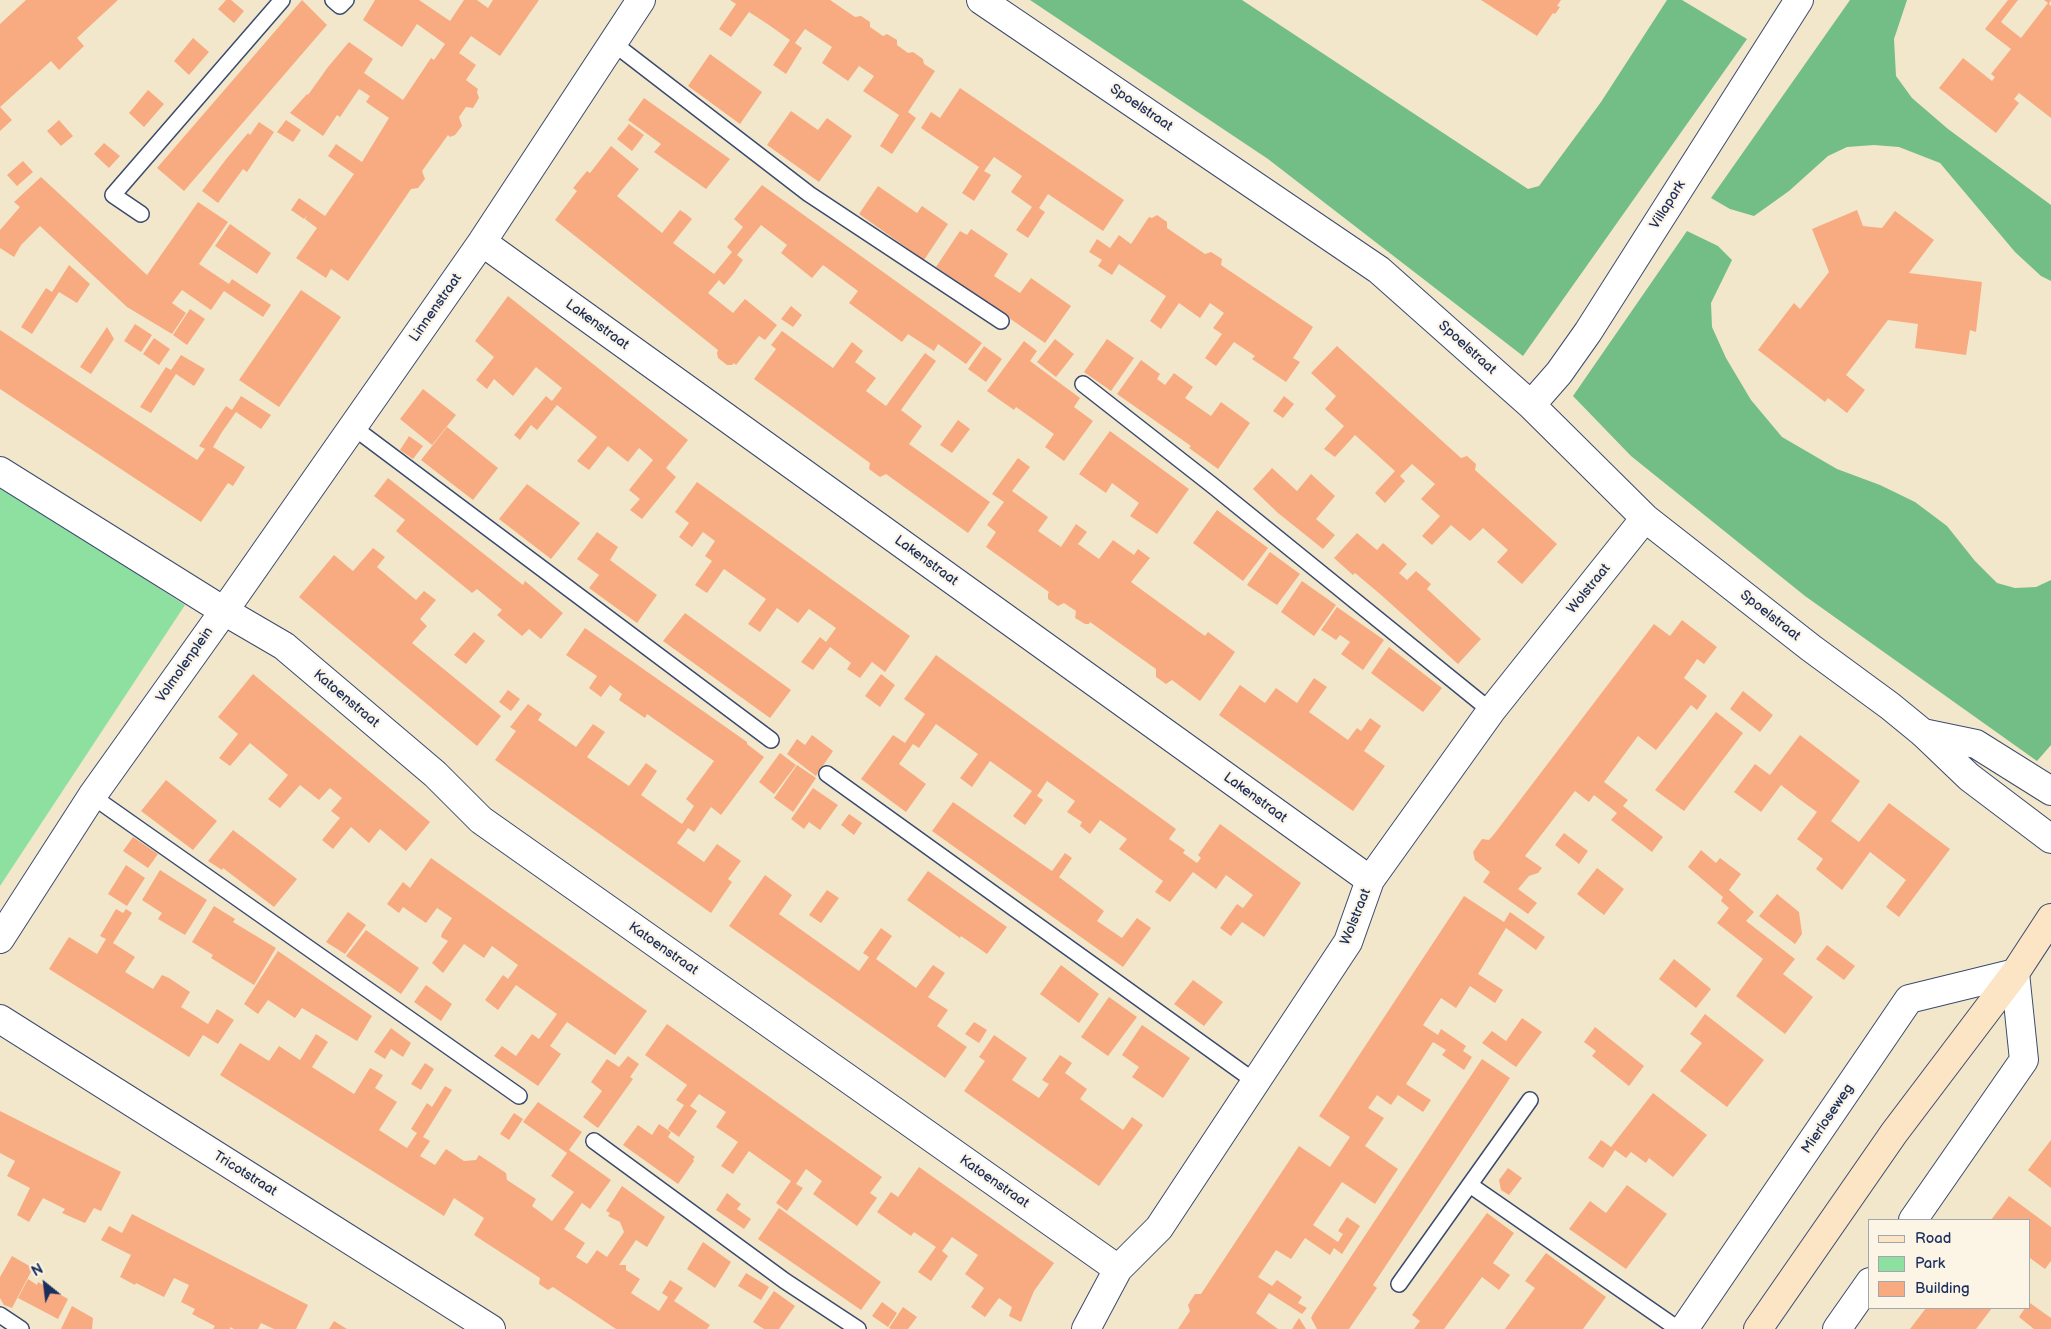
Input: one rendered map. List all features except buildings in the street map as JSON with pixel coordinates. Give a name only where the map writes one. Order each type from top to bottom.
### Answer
[{"type":"main road","points":[[1758,1329],[1894,1133],[2015,973],[2051,918]]},
{"type":"street","name":"Linnenstraat","points":[[224,612],[482,242],[641,0]]},
{"type":"street","name":"Spoelstraat","points":[[981,0],[1379,270],[1531,405],[1645,518],[1923,733],[1970,777],[2051,839]]},
{"type":"street","name":"Villapark","points":[[1531,405],[1559,373],[1588,332],[1799,0]]},
{"type":"street","name":"Lakenstraat","points":[[482,242],[1370,880]]},
{"type":"street","points":[[0,471],[224,612]]},
{"type":"street","name":"Wolstraat","points":[[1086,1329],[1118,1269],[1159,1228],[1257,1083],[1348,942],[1370,880],[1492,711],[1645,518]]},
{"type":"street","name":"Volmolenplein","points":[[0,939],[92,796],[224,612]]},
{"type":"street","name":"Katoenstraat","points":[[224,612],[284,646],[435,774],[481,820],[1118,1269]]},
{"type":"street","name":"Spoelstraat","points":[[1923,733],[1976,744],[2051,791]]},
{"type":"street","points":[[1914,1219],[2024,1060],[2015,973]]},
{"type":"street","name":"Mierloseweg","points":[[1684,1329],[1909,998],[2015,973]]},
{"type":"street","name":"Tricotstraat","points":[[0,1019],[491,1329]]},
{"type":"street","points":[[1837,1329],[1868,1285]]},
{"type":"lane","points":[[140,214],[113,195],[282,0]]},
{"type":"lane","points":[[333,0],[340,6],[346,0]]},
{"type":"lane","points":[[613,43],[809,194],[1002,321]]},
{"type":"lane","points":[[1083,384],[1212,485],[1492,711]]},
{"type":"lane","points":[[353,427],[771,740]]},
{"type":"lane","points":[[827,774],[1257,1083]]},
{"type":"lane","points":[[92,796],[519,1096]]},
{"type":"lane","points":[[1399,1284],[1530,1100]]},
{"type":"lane","points":[[594,1141],[785,1281],[858,1329]]},
{"type":"lane","points":[[1470,1185],[1678,1329]]},
{"type":"lane","points":[[0,1315],[21,1329]]},
{"type":"green space","points":[[1030,0],[1242,0],[1528,189],[1539,186],[1601,102],[1667,0],[1682,0],[1747,39],[1523,356],[1268,159]]},
{"type":"green space","points":[[1850,0],[1907,0],[1894,39],[1896,76],[1912,98],[1948,129],[2051,205],[2051,281],[2041,276],[2015,252],[1940,163],[1899,147],[1874,145],[1847,147],[1828,156],[1789,191],[1754,216],[1730,209],[1711,198]]},
{"type":"green space","points":[[1687,231],[1718,246],[1732,260],[1711,303],[1712,327],[1726,358],[1751,400],[1782,437],[1837,469],[1880,485],[1915,502],[1947,526],[1975,561],[1997,583],[2015,588],[2036,587],[2051,580],[2051,745],[2037,761],[1805,596],[1631,456],[1573,396]]},
{"type":"green space","points":[[0,485],[185,605],[0,886]]}]
